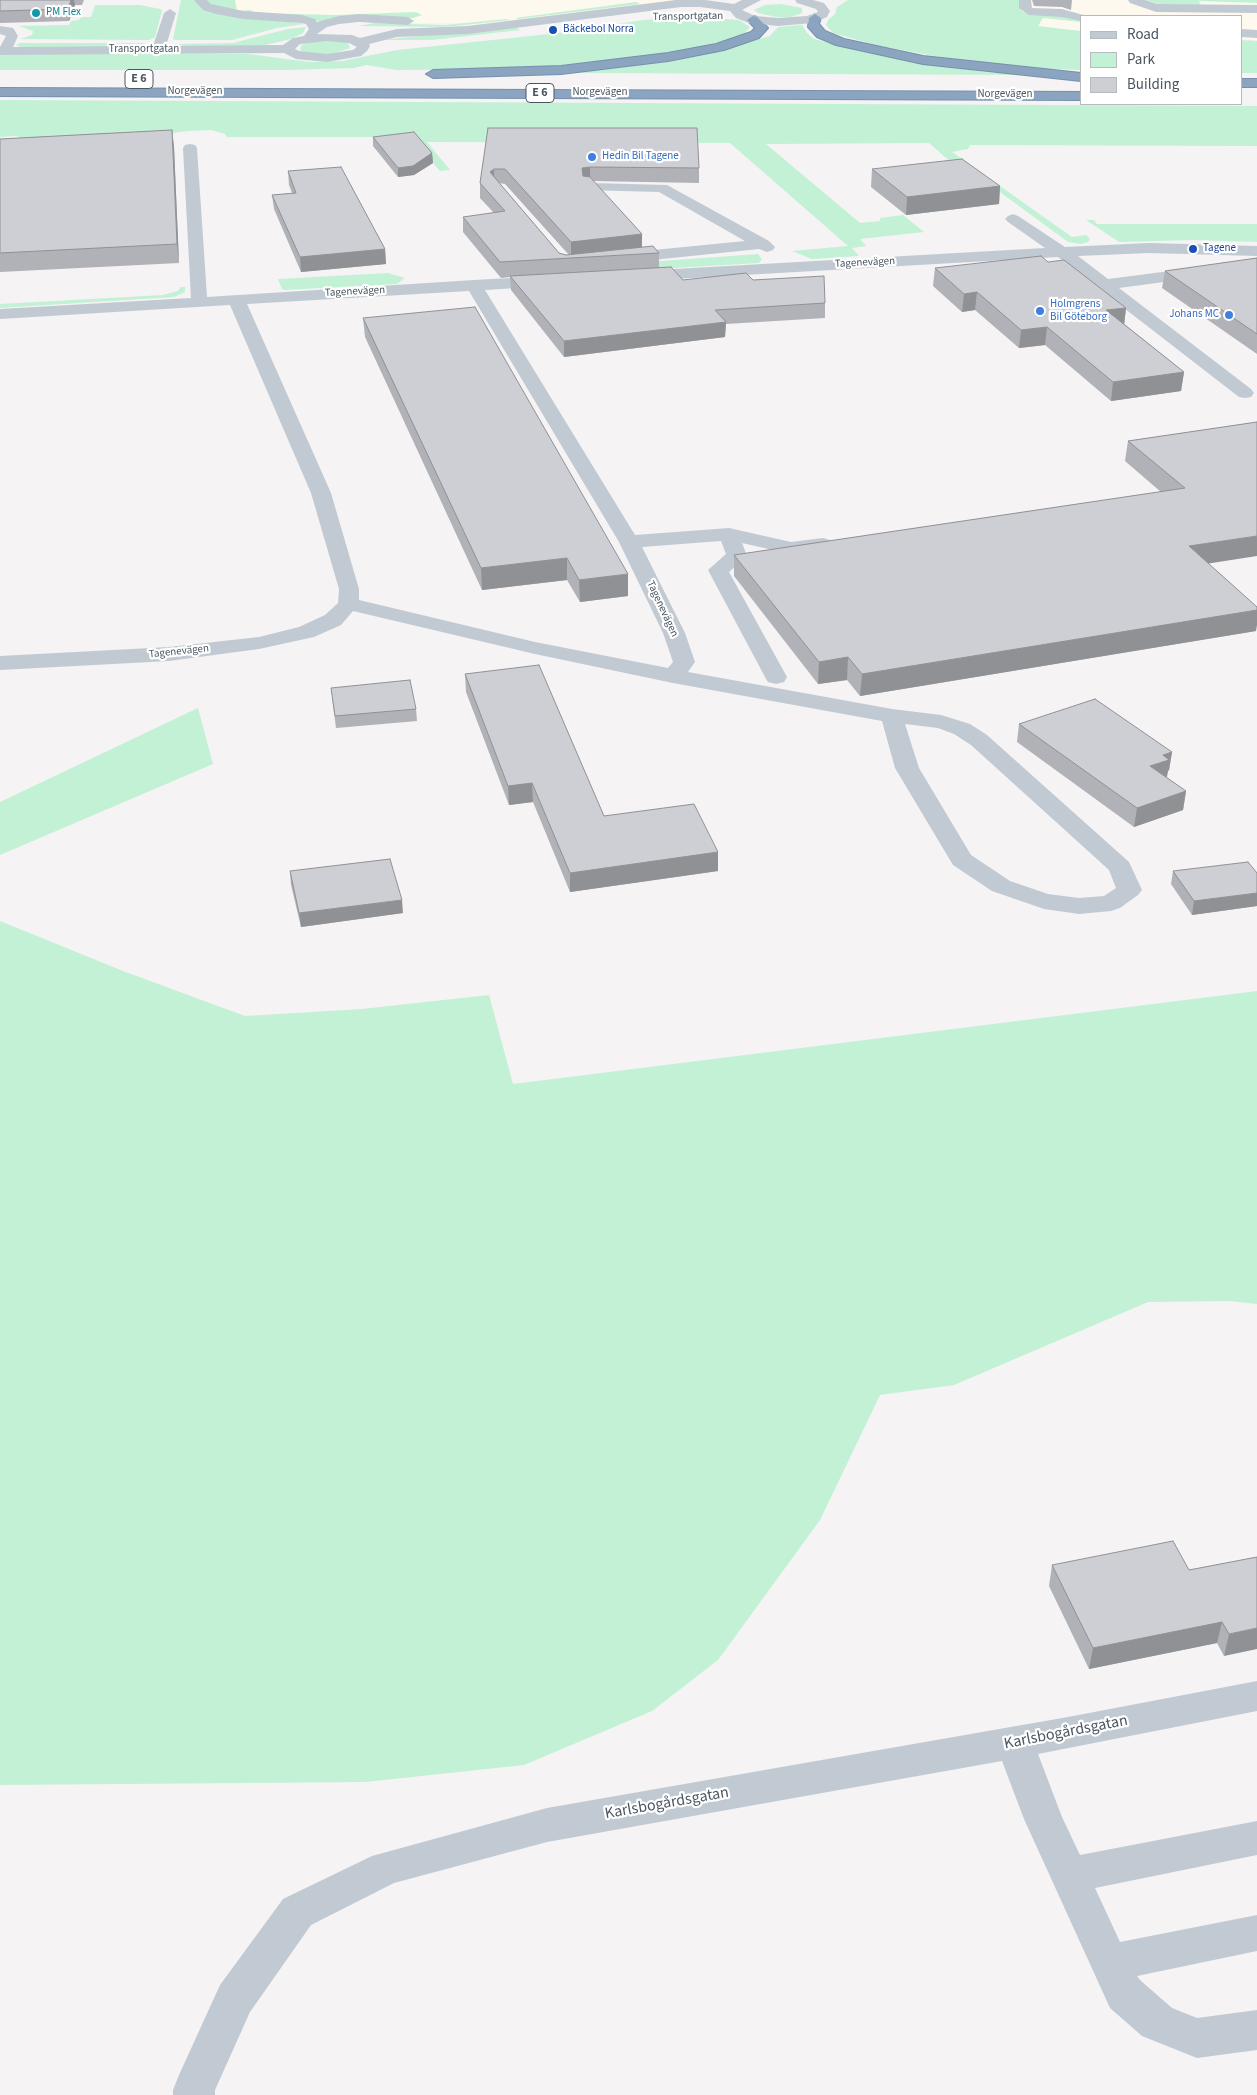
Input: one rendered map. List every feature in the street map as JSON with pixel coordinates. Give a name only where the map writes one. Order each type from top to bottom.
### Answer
[{"type":"highway","name":"Norgevägen","points":[[588,80],[418,77],[561,70],[668,57],[719,47],[755,36],[762,28],[743,13]]},
{"type":"highway","points":[[815,18],[814,28],[821,34],[840,42],[864,48],[923,60],[1080,77]]},
{"type":"highway","name":"Norgevägen","points":[[1002,82],[1080,82]]},
{"type":"highway","points":[[1242,83],[1257,83]]},
{"type":"highway","name":"Norgevägen","points":[[0,92],[1080,96]]},
{"type":"highway","points":[[1242,96],[1257,96]]},
{"type":"street","points":[[200,0],[207,7],[220,11],[243,15],[302,19],[311,22],[312,34]]},
{"type":"street","points":[[312,34],[323,24],[339,20],[376,18],[449,21],[621,0]]},
{"type":"street","name":"Transportgatan","points":[[743,13],[753,0]]},
{"type":"street","points":[[801,0],[820,6],[824,11],[823,14],[815,18]]},
{"type":"street","points":[[820,6],[833,0]]},
{"type":"street","points":[[1025,0],[1025,8],[1029,11],[1062,12],[1080,16]]},
{"type":"street","points":[[1134,0],[1156,8],[1229,13],[1257,9]]},
{"type":"street","points":[[376,18],[356,21],[345,27],[343,31],[358,42],[398,33],[468,30],[681,3],[700,3],[743,13]]},
{"type":"street","points":[[1147,15],[1156,8]]},
{"type":"street","points":[[158,50],[170,13]]},
{"type":"street","name":"Transportgatan","points":[[288,49],[293,43],[312,34],[358,42],[482,39],[630,18],[743,13],[787,22],[815,18]]},
{"type":"street","points":[[0,30],[8,31],[12,36],[2,51]]},
{"type":"street","points":[[1242,33],[1257,34]]},
{"type":"street","name":"Transportgatan","points":[[2,51],[288,49],[296,55],[327,58],[360,51],[358,42]]},
{"type":"street","points":[[190,148],[199,302]]},
{"type":"street","points":[[590,187],[662,188],[764,244],[787,268]]},
{"type":"street","points":[[1013,219],[1062,252],[1245,393]]},
{"type":"street","points":[[610,259],[764,244]]},
{"type":"street","name":"Tagenevägen","points":[[621,277],[1149,248],[1257,251]]},
{"type":"street","points":[[1103,285],[1218,270]]},
{"type":"street","name":"Tagenevägen","points":[[0,314],[562,280]]},
{"type":"street","name":"Tagenevägen","points":[[474,285],[629,542],[674,633],[684,662],[673,676]]},
{"type":"street","points":[[236,299],[321,493],[348,589],[348,604],[534,648],[673,676],[892,716],[941,722],[962,729],[979,740],[1120,867],[1129,890],[1112,903],[1080,906],[1044,900],[1001,886],[962,860],[907,768],[895,733],[892,716]]},
{"type":"street","points":[[629,542],[728,534],[791,548],[840,542]]},
{"type":"street","points":[[728,534],[737,556],[718,570],[776,677]]},
{"type":"street","name":"Tagenevägen","points":[[0,663],[168,654],[259,642],[306,632],[333,620],[348,604]]},
{"type":"street","name":"Karlsbogårdsgatan","points":[[194,2095],[194,2090],[235,1999],[297,1912],[386,1868],[547,1825],[1015,1742],[1257,1696]]},
{"type":"street","points":[[1015,1742],[1043,1819],[1070,1875],[1108,1963],[1125,1994],[1157,2022],[1197,2038],[1257,2030]]},
{"type":"street","points":[[1070,1875],[1257,1838]]},
{"type":"street","points":[[1108,1963],[1257,1933]]},
{"type":"shaded area","points":[[183,0],[702,0],[479,23],[288,23],[211,39]]},
{"type":"shaded area","points":[[999,0],[1257,0],[1257,40],[1242,39],[1242,15],[1080,15],[1080,33],[1027,31]]},
{"type":"green space","points":[[181,0],[195,0],[205,9],[304,24],[277,28],[232,40],[175,40],[173,39]]},
{"type":"green space","points":[[206,0],[235,0],[237,11],[250,10],[256,13],[336,15],[416,12],[422,15],[413,18],[355,16],[321,22],[302,16],[233,12],[214,7]]},
{"type":"green space","points":[[848,0],[1021,0],[1022,11],[1024,12],[1055,14],[1080,20],[1080,22],[1043,18],[1038,26],[1080,31],[1080,70],[1027,68],[934,56],[876,45],[833,33],[826,25],[828,20],[835,14],[837,7]]},
{"type":"green space","points":[[1145,0],[1257,0],[1257,3],[1199,1],[1201,6],[1162,5]]},
{"type":"green space","points":[[636,2],[640,4],[515,18]]},
{"type":"green space","points":[[781,4],[802,8],[802,13],[791,17],[776,17],[758,13],[754,10],[765,5]]},
{"type":"green space","points":[[95,5],[140,5],[160,9],[162,11],[155,37],[149,40],[20,39],[32,35],[33,31],[19,26],[69,25],[71,21],[79,20],[81,17],[91,17]]},
{"type":"green space","points":[[696,17],[739,20],[750,27],[742,36],[683,51],[602,63],[516,69],[396,70],[367,65],[354,68],[288,70],[0,70],[0,54],[248,54],[310,62],[342,61],[397,50],[559,33],[643,20]]},
{"type":"green space","points":[[510,20],[445,27],[359,26],[374,23],[445,25]]},
{"type":"green space","points":[[802,25],[814,39],[869,53],[938,66],[1034,75],[580,73],[668,61],[715,52],[770,36],[778,27]]},
{"type":"green space","points":[[514,26],[520,30],[432,40],[380,40]]},
{"type":"green space","points":[[306,27],[303,33],[291,39],[261,46],[184,46],[176,44],[233,43],[288,29]]},
{"type":"green space","points":[[325,40],[342,41],[348,43],[350,48],[329,55],[300,50],[301,45]]},
{"type":"green space","points":[[1242,40],[1257,41],[1257,73],[1242,73]]},
{"type":"green space","points":[[20,43],[145,44],[133,47],[21,47],[16,45]]},
{"type":"green space","points":[[0,100],[1257,106],[1257,146],[970,145],[968,149],[952,152],[1072,237],[1086,235],[1090,239],[1088,242],[1081,244],[1068,242],[989,184],[952,163],[929,143],[766,144],[860,223],[880,221],[880,218],[903,215],[924,232],[860,239],[866,246],[852,248],[859,256],[812,259],[792,251],[848,246],[730,143],[427,142],[450,170],[440,171],[415,142],[400,137],[227,137],[225,134],[211,130],[166,134],[0,137]]},
{"type":"green space","points":[[1086,220],[1094,220],[1097,224],[1257,224],[1257,242],[1193,240],[1119,242]]},
{"type":"green space","points":[[758,254],[762,259],[759,263],[590,273],[579,267]]},
{"type":"green space","points":[[388,273],[405,278],[397,284],[284,290],[278,279]]},
{"type":"green space","points":[[181,287],[185,287],[185,292],[174,297],[0,308],[0,304],[163,295],[178,291]]},
{"type":"green space","points":[[198,708],[213,764],[0,855],[0,802]]},
{"type":"green space","points":[[0,921],[123,971],[245,1016],[362,1009],[489,995],[513,1084],[1257,991],[1257,1304],[1229,1301],[1148,1302],[954,1385],[880,1395],[820,1520],[718,1660],[652,1711],[524,1765],[365,1782],[0,1785]]},
{"type":"building","points":[[0,0],[71,0],[68,9],[0,11]]},
{"type":"building","points":[[488,128],[697,128],[699,168],[582,168],[583,176],[590,177],[642,234],[571,242],[505,169],[494,169],[490,172],[559,253],[566,255],[653,246],[659,253],[500,262],[463,217],[505,211],[480,183]]},
{"type":"building","points":[[172,130],[177,244],[0,253],[0,139]]},
{"type":"building","points":[[414,132],[432,153],[413,166],[398,168],[373,137]]},
{"type":"building","points":[[962,159],[1000,186],[907,197],[872,169]]},
{"type":"building","points":[[341,167],[385,249],[300,257],[272,195],[296,193],[288,171]]},
{"type":"building","points":[[1041,256],[1048,262],[1064,260],[1126,308],[1106,310],[1184,372],[1113,382],[1047,327],[1021,330],[977,292],[964,294],[935,268]]},
{"type":"building","points":[[1257,258],[1257,334],[1165,271]]},
{"type":"building","points":[[671,267],[683,280],[746,273],[753,280],[824,276],[825,303],[715,310],[726,322],[564,341],[510,276]]},
{"type":"building","points":[[475,307],[628,574],[579,580],[567,558],[481,568],[363,318]]},
{"type":"building","points":[[1257,422],[1257,536],[1189,546],[1257,607],[1257,610],[862,674],[848,657],[819,662],[734,555],[1185,488],[1128,441]]},
{"type":"building","points":[[539,665],[604,816],[694,804],[718,852],[570,873],[532,783],[508,786],[465,674]]},
{"type":"building","points":[[410,680],[416,709],[335,716],[331,688]]},
{"type":"building","points":[[1095,699],[1172,752],[1163,755],[1169,760],[1150,766],[1186,791],[1137,808],[1019,724]]},
{"type":"building","points":[[390,859],[402,900],[299,913],[290,871]]},
{"type":"building","points":[[1248,862],[1257,873],[1257,893],[1194,901],[1173,871]]},
{"type":"building","points":[[1173,1541],[1189,1570],[1257,1557],[1257,1628],[1229,1634],[1222,1622],[1093,1648],[1052,1565]]},
{"type":"place","name":"PM Flex","points":[[36,13]]},
{"type":"place","name":"Bäckebol Norra","points":[[553,30]]},
{"type":"place","name":"Hedin Bil Tagene","points":[[592,157]]},
{"type":"place","name":"Tagene","points":[[1193,249]]},
{"type":"place","name":"Holmgrens Bil Göteborg","points":[[1040,311]]},
{"type":"place","name":"Johans MC","points":[[1229,315]]}]
